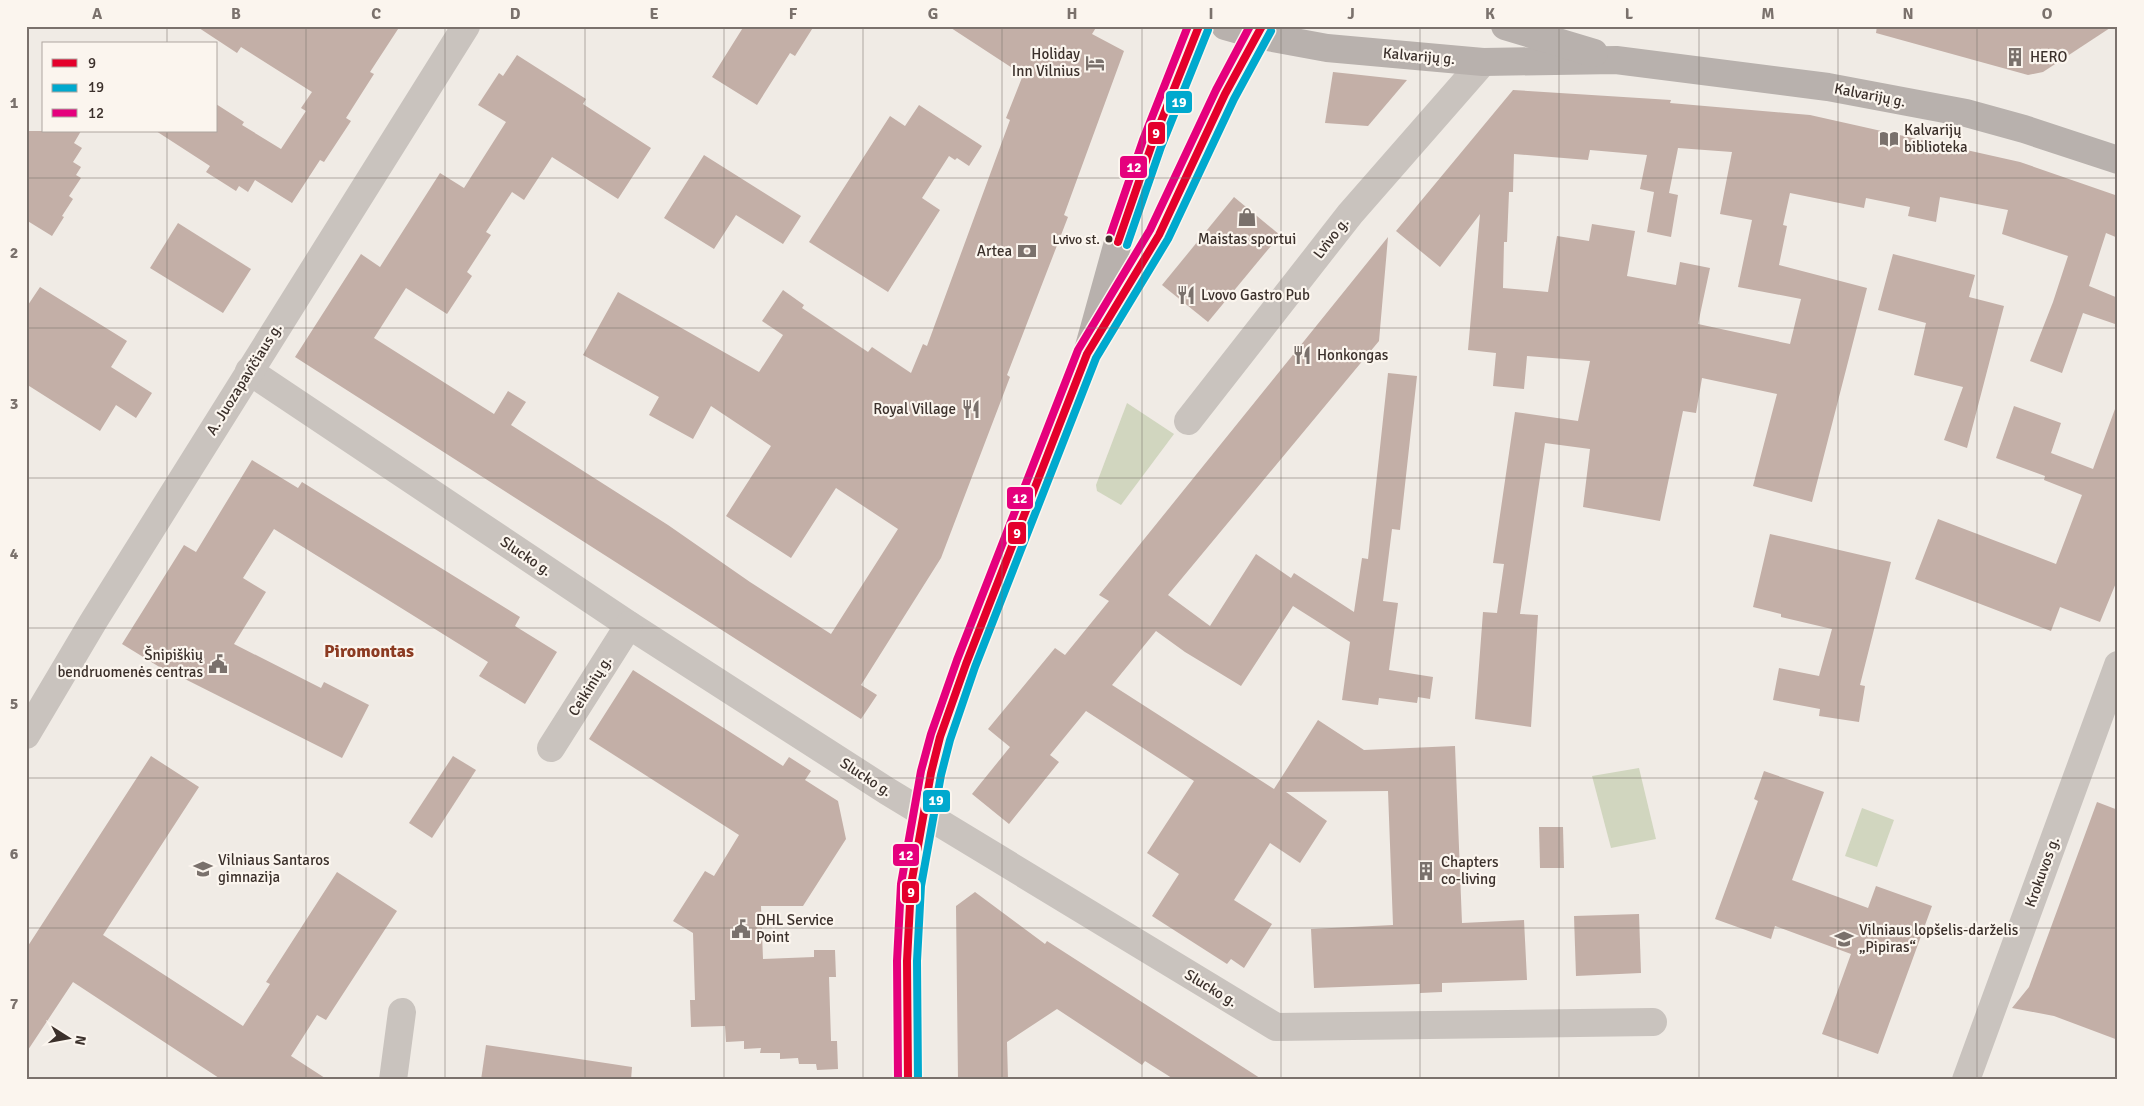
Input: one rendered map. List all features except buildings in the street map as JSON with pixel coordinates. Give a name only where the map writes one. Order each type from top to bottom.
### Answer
[{"type":"main road","points":[[908,1080],[908,922],[914,861],[940,737],[1087,354],[1122,228],[1178,73],[1199,26]]},
{"type":"main road","name":"Kalvarijų g.","points":[[1225,26],[1259,31],[1327,48],[1483,62],[1616,60],[1828,87],[1966,113],[2024,129],[2118,160]]},
{"type":"main road","name":"Kalvarijų g.","points":[[1511,27],[1616,60]]},
{"type":"main road","points":[[1087,354],[1159,235],[1225,94],[1259,31]]},
{"type":"street","name":"A. Juozapavičiaus g.","points":[[26,735],[93,622],[466,26]]},
{"type":"street","name":"Lvivo g.","points":[[1188,421],[1350,214],[1483,62]]},
{"type":"street","name":"Slucko g.","points":[[249,371],[629,624],[923,814],[1276,1027],[1653,1022]]},
{"type":"street","name":"Ceikinių g.","points":[[551,748],[629,624]]},
{"type":"street","name":"Krokuvos g.","points":[[1966,1080],[2118,665]]},
{"type":"street","points":[[393,1080],[402,1012]]},
{"type":"green space","points":[[1127,403],[1174,434],[1121,505],[1097,491],[1096,485]]},
{"type":"green space","points":[[1639,768],[1656,839],[1611,848],[1592,776]]},
{"type":"green space","points":[[1862,808],[1894,820],[1877,867],[1845,856]]},
{"type":"transit line","name":"12","points":[[1109,239],[1143,140],[1188,26]]},
{"type":"transit line","name":"9","points":[[1118,242],[1152,144],[1199,26]]},
{"type":"transit line","name":"12","points":[[898,1080],[897,961],[901,884],[921,771],[931,734],[957,660],[1078,350],[1150,230],[1216,90],[1250,26]]},
{"type":"transit line","name":"9","points":[[908,1080],[907,961],[911,885],[931,773],[940,737],[966,664],[1087,354],[1159,235],[1225,94],[1262,26]]},
{"type":"transit line","name":"19","points":[[1127,245],[1161,147],[1208,30]]},
{"type":"transit line","name":"19","points":[[918,1080],[917,961],[921,886],[941,775],[950,740],[975,667],[1096,358],[1168,239],[1234,99],[1271,31]]},
{"type":"place","name":"HERO","points":[[2015,57]]},
{"type":"place","name":"Holiday Inn Vilnius","points":[[1095,63]]},
{"type":"place","name":"Kalvarijų biblioteka","points":[[1889,139]]},
{"type":"place","name":"Maistas sportui","points":[[1247,217]]},
{"type":"place","name":"Lvivo st.","points":[[1109,239]]},
{"type":"place","name":"Artea","points":[[1027,251]]},
{"type":"place","name":"Lvovo Gastro Pub","points":[[1186,295]]},
{"type":"place","name":"Honkongas","points":[[1302,355]]},
{"type":"place","name":"Royal Village","points":[[971,409]]},
{"type":"place","name":"Šnipiškių bendruomenės centras","points":[[218,664]]},
{"type":"place","name":"Vilniaus Santaros gimnazija","points":[[203,869]]},
{"type":"place","name":"Chapters co-living","points":[[1426,871]]},
{"type":"place","name":"DHL Service Point","points":[[741,929]]},
{"type":"place","name":"Vilniaus lopšelis-darželis „Pipiras“","points":[[1844,939]]},
{"type":"district","name":"Piromontas","points":[[369,651]]}]
